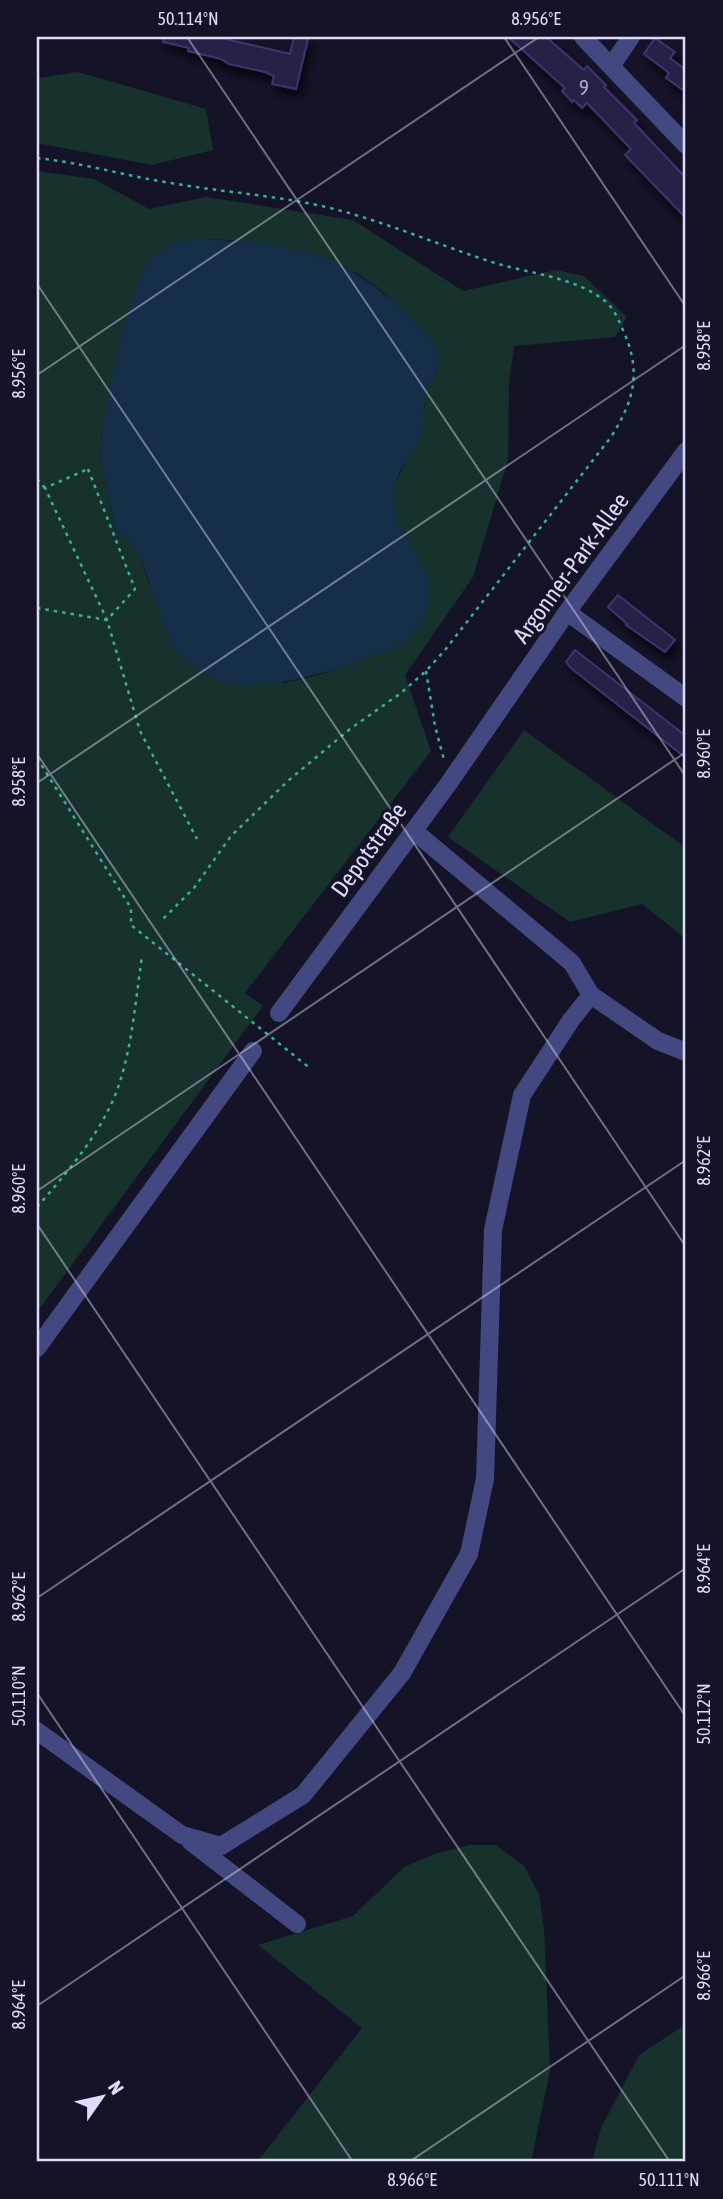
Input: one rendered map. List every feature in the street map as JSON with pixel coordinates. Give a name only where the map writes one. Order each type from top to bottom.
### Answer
[{"type":"street","points":[[583,37],[686,145]]},
{"type":"street","points":[[612,65],[631,37]]},
{"type":"street","name":"Argonner-Park-Allee","points":[[496,714],[567,612],[686,451]]},
{"type":"street","points":[[567,612],[686,698]]},
{"type":"street","name":"Depotstraße","points":[[279,1013],[449,783],[496,714]]},
{"type":"street","points":[[414,831],[572,963],[591,995],[658,1041],[686,1052]]},
{"type":"street","points":[[182,1835],[221,1846],[303,1795],[402,1673],[470,1554],[485,1479],[494,1230],[522,1095],[571,1020],[591,995]]},
{"type":"street","points":[[37,1348],[253,1051]]},
{"type":"street","points":[[37,1731],[182,1835],[297,1924]]},
{"type":"path","points":[[37,158],[335,209],[493,262],[573,284],[606,302],[616,314],[631,350],[635,368],[633,388],[622,419],[568,495],[426,671],[289,780],[230,836],[194,888],[163,919]]},
{"type":"path","points":[[45,488],[88,469],[135,589],[107,620]]},
{"type":"path","points":[[37,479],[45,488],[107,620],[140,731],[197,839]]},
{"type":"path","points":[[37,608],[107,620]]},
{"type":"path","points":[[426,671],[435,726],[449,783]]},
{"type":"path","points":[[37,758],[131,908],[131,925],[311,1069]]},
{"type":"path","points":[[37,1207],[91,1140],[114,1097],[127,1056],[142,956]]},
{"type":"green space","points":[[78,72],[206,109],[213,150],[152,165],[37,143],[37,78]]},
{"type":"green space","points":[[37,171],[94,179],[149,209],[206,197],[353,220],[463,291],[556,270],[584,276],[627,317],[615,337],[514,346],[509,384],[508,460],[473,577],[405,675],[431,751],[245,993],[263,1006],[37,1312]],"holes":[[[194,239],[232,240],[356,273],[382,291],[423,330],[437,372],[425,394],[423,423],[395,484],[393,501],[398,522],[430,589],[425,616],[416,631],[363,659],[319,675],[283,683],[149,583],[134,547],[116,531],[100,457],[103,420],[143,268],[159,252],[179,243]]]},
{"type":"green space","points":[[524,730],[686,848],[686,939],[642,904],[570,922],[448,837]]},
{"type":"green space","points":[[470,1845],[496,1845],[524,1866],[539,1894],[544,1928],[550,2071],[531,2162],[257,2162],[362,2028],[258,1945],[353,1916],[404,1867],[437,1853]]},
{"type":"green space","points":[[686,2024],[686,2162],[592,2162],[601,2128],[639,2055]]},
{"type":"water","points":[[194,239],[285,247],[336,264],[361,277],[385,295],[433,341],[439,365],[426,393],[424,420],[418,442],[399,473],[394,502],[402,529],[428,577],[430,598],[419,627],[399,646],[315,675],[271,683],[235,685],[191,666],[175,649],[166,632],[138,555],[129,541],[116,531],[100,457],[103,420],[123,330],[143,268],[153,255],[173,244]]},
{"type":"building","points":[[163,37],[227,37],[226,39],[290,54],[294,37],[308,39],[296,89],[272,84],[274,76],[265,72],[229,64],[221,59],[188,51],[189,48],[163,42]]},
{"type":"building","points":[[508,37],[546,37],[584,70],[587,66],[606,85],[604,87],[637,120],[634,123],[686,178],[686,218],[625,155],[631,149],[587,103],[582,108],[574,100],[572,102],[562,91],[565,88]]},
{"type":"building","points":[[655,38],[675,52],[670,58],[686,70],[686,92],[666,78],[669,73],[644,54]]},
{"type":"building","points":[[618,595],[675,640],[665,652],[626,625],[608,607]]},
{"type":"building","points":[[575,650],[686,736],[686,758],[572,669],[566,662]]}]
